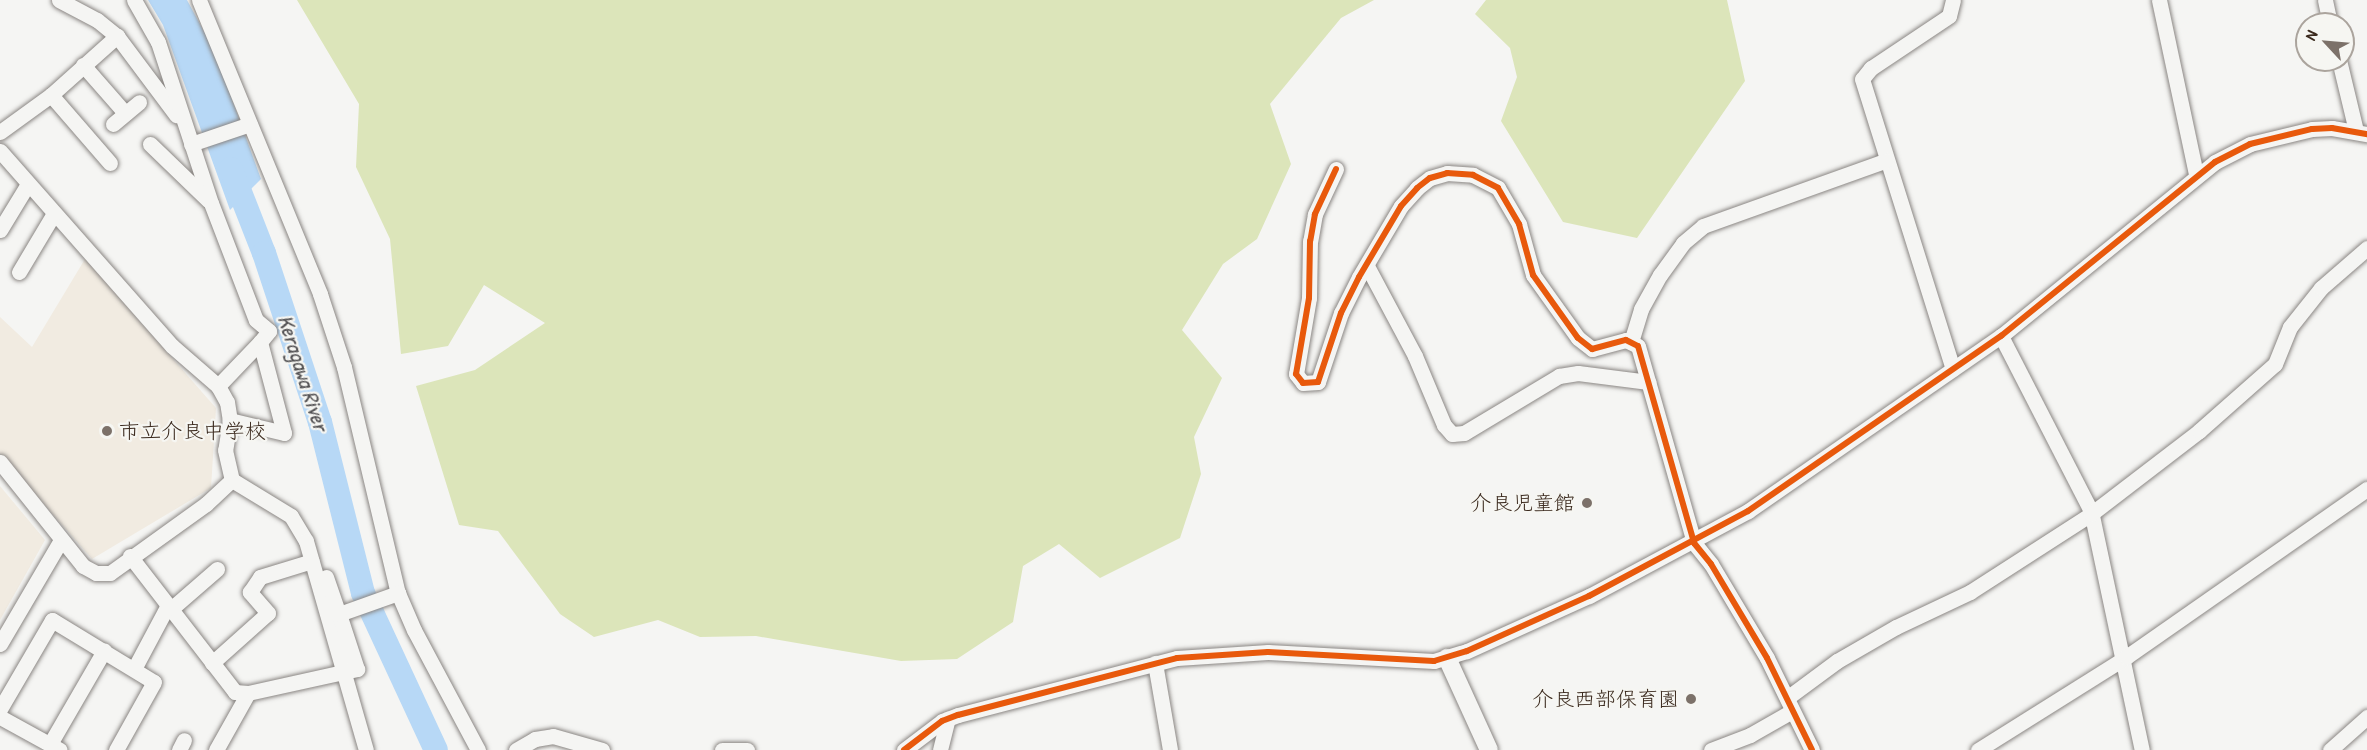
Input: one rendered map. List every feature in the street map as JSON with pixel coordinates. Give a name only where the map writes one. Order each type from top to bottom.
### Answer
[{"type":"street","points":[[58,0],[97,20],[117,36],[189,138]]},
{"type":"street","points":[[134,0],[158,42],[211,203],[256,320],[269,331],[218,386]]},
{"type":"street","points":[[198,0],[245,126],[320,294],[344,367],[393,595],[478,750]]},
{"type":"street","points":[[1953,0],[1949,16],[1871,68],[1862,79],[1953,369]]},
{"type":"street","points":[[2159,0],[2196,174]]},
{"type":"street","points":[[0,132],[51,95],[117,36]]},
{"type":"street","points":[[83,65],[125,113]]},
{"type":"street","points":[[904,750],[948,719],[1155,663],[1217,653],[1268,651],[1406,660],[1447,658],[1589,596],[1694,543],[1749,511],[2001,336],[2092,265],[2196,174],[2250,144],[2279,136],[2312,129],[2362,133],[2343,72]]},
{"type":"street","points":[[51,95],[110,163]]},
{"type":"street","points":[[113,124],[139,102]]},
{"type":"street","points":[[189,138],[245,126]]},
{"type":"street","points":[[150,144],[211,203]]},
{"type":"street","points":[[1,155],[172,346],[218,386],[227,402],[230,420],[225,450],[232,480],[291,516],[306,542],[366,750]]},
{"type":"street","points":[[1630,342],[1641,309],[1660,275],[1683,243],[1703,226],[1887,160]]},
{"type":"street","points":[[1336,169],[1315,214],[1310,241],[1308,307],[1296,374],[1303,383],[1318,382],[1341,313],[1401,206],[1417,188],[1430,178],[1447,173],[1473,175],[1498,188],[1511,207],[1533,275],[1578,338],[1592,349],[1630,342],[1638,346],[1694,543],[1723,583],[1812,750]]},
{"type":"street","points":[[0,230],[28,184]]},
{"type":"street","points":[[19,272],[53,215]]},
{"type":"street","points":[[1711,750],[1744,744],[1837,662],[1970,592],[2091,514],[2254,386],[2275,364],[2290,327],[2321,288],[2367,248]]},
{"type":"street","points":[[1367,266],[1415,356],[1444,425],[1452,434],[1464,433],[1559,376],[1578,373],[1648,382]]},
{"type":"street","points":[[2001,336],[2091,514],[2142,750]]},
{"type":"street","points":[[230,420],[285,433],[260,342]]},
{"type":"street","points":[[0,462],[83,566],[96,573],[110,573],[130,556],[206,504],[232,480]]},
{"type":"street","points":[[1978,750],[2122,659],[2367,489]]},
{"type":"street","points":[[0,644],[61,540]]},
{"type":"street","points":[[130,556],[235,692],[248,693],[343,674],[357,669],[344,612],[314,542],[306,542]]},
{"type":"street","points":[[213,663],[268,613],[250,592],[260,577],[312,561]]},
{"type":"street","points":[[134,669],[170,607],[217,569]]},
{"type":"street","points":[[344,612],[393,595]]},
{"type":"street","points":[[0,710],[52,620],[154,682],[116,750]]},
{"type":"street","points":[[0,717],[55,747],[104,651]]},
{"type":"street","points":[[1447,658],[1490,750]]},
{"type":"street","points":[[1155,663],[1170,750]]},
{"type":"street","points":[[216,750],[248,693]]},
{"type":"street","points":[[2330,750],[2367,717]]},
{"type":"street","points":[[940,750],[948,719]]},
{"type":"street","points":[[516,750],[535,739],[553,736],[602,750]]},
{"type":"street","points":[[722,750],[747,750]]},
{"type":"shaded area","name":"市立介良中学校","points":[[85,259],[216,408],[211,488],[92,559],[0,454],[0,317],[32,347]]},
{"type":"shaded area","points":[[0,486],[45,540],[0,620]]},
{"type":"green space","points":[[297,0],[1374,0],[1341,18],[1270,104],[1291,164],[1257,239],[1223,264],[1182,330],[1222,378],[1194,437],[1201,474],[1180,538],[1100,578],[1059,544],[1023,566],[1013,622],[957,659],[901,661],[756,636],[700,637],[658,620],[594,637],[560,614],[498,531],[459,525],[416,386],[475,370],[545,323],[484,285],[448,346],[401,354],[390,239],[356,167],[359,104]]},
{"type":"green space","points":[[1486,0],[1727,0],[1745,81],[1637,238],[1563,222],[1501,121],[1517,77],[1510,48],[1475,14]]},
{"type":"water","points":[[148,0],[187,0],[214,50],[261,179],[230,210],[163,25]]},
{"type":"waterway","name":"Keragawa River","points":[[231,169],[264,253],[320,422],[363,593],[436,750]]},
{"type":"cycle path","points":[[904,750],[942,721],[958,715],[1177,658],[1268,652],[1434,661],[1467,651],[1589,596],[1748,511],[2001,336],[2215,162],[2250,144],[2312,129],[2332,128],[2367,134]]},
{"type":"cycle path","points":[[1336,169],[1315,214],[1310,241],[1309,298],[1296,374],[1303,383],[1318,382],[1341,313],[1359,277],[1401,206],[1417,188],[1430,178],[1447,173],[1473,175],[1498,188],[1519,224],[1533,275],[1578,338],[1592,349],[1626,340],[1638,346],[1694,543],[1711,564],[1767,658],[1812,750]]},
{"type":"place","name":"市立介良中学校","points":[[107,431]]},
{"type":"place","name":"介良児童館","points":[[1587,503]]},
{"type":"place","name":"介良西部保育園","points":[[1691,699]]}]
